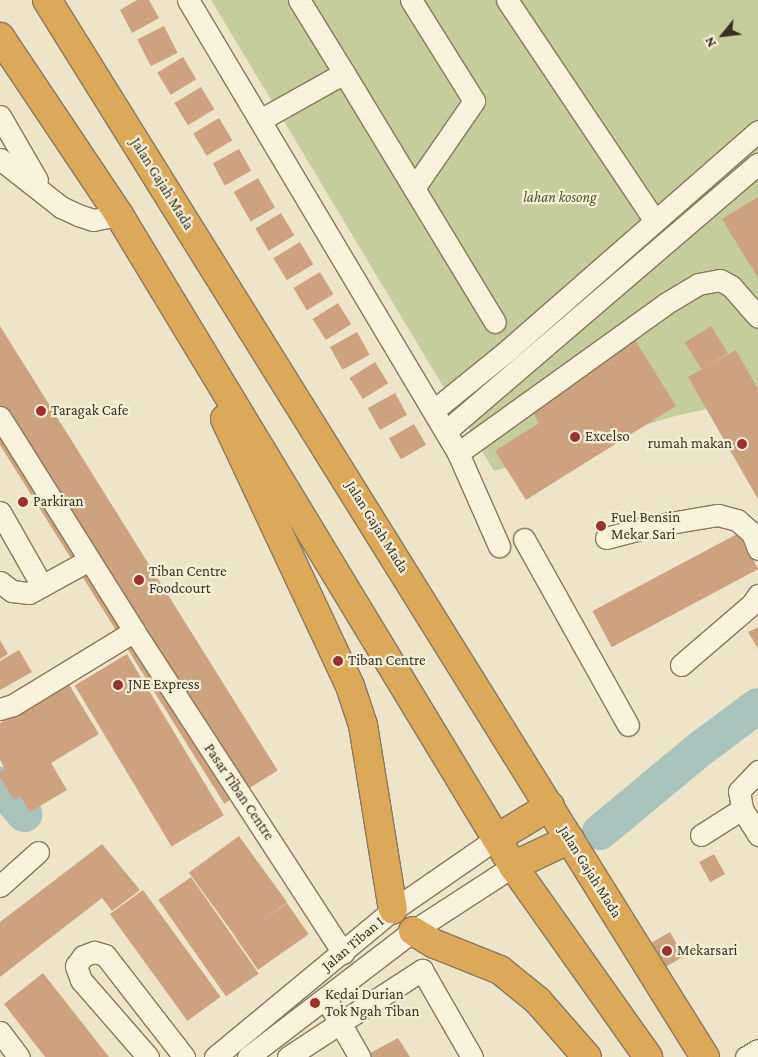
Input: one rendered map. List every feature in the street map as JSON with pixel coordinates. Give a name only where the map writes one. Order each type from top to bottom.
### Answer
[{"type":"highway","name":"Jalan Gajah Mada","points":[[47,0],[705,1057]]},
{"type":"highway","points":[[0,37],[120,215],[513,866],[648,1057]]},
{"type":"highway","points":[[162,285],[350,686],[363,725],[393,910]]},
{"type":"highway","points":[[497,838],[550,806]]},
{"type":"highway","points":[[513,866],[570,839]]},
{"type":"highway","points":[[413,931],[436,944],[500,970],[538,1001],[587,1057]]},
{"type":"street","points":[[188,0],[446,431],[458,453],[499,546]]},
{"type":"street","points":[[299,0],[496,322]]},
{"type":"street","points":[[411,0],[474,101],[414,188]]},
{"type":"street","points":[[507,0],[654,220]]},
{"type":"street","points":[[260,120],[344,73]]},
{"type":"street","points":[[0,116],[43,191]]},
{"type":"street","points":[[434,410],[508,350],[654,220],[758,131]]},
{"type":"street","points":[[0,159],[61,207],[93,220],[120,215]]},
{"type":"street","points":[[446,431],[758,164]]},
{"type":"street","points":[[458,453],[698,284],[720,280],[731,286],[758,318]]},
{"type":"street","name":"Pasar Tiban Centre","points":[[2,426],[343,953]]},
{"type":"street","points":[[0,512],[42,586]]},
{"type":"street","points":[[606,538],[652,526],[718,515],[737,520],[752,533],[758,549]]},
{"type":"street","points":[[524,539],[628,725]]},
{"type":"street","points":[[0,582],[12,590],[29,593],[90,560]]},
{"type":"street","points":[[681,665],[730,624],[758,595]]},
{"type":"street","points":[[0,709],[13,705],[134,631]]},
{"type":"street","points":[[758,771],[739,791],[742,810],[758,835]]},
{"type":"street","points":[[701,835],[742,810]]},
{"type":"street","name":"Jalan Tiban I","points":[[215,1057],[393,910],[497,838]]},
{"type":"street","points":[[0,886],[38,852]]},
{"type":"street","name":"Jalan Tiban I","points":[[248,1057],[413,931],[513,866]]},
{"type":"street","points":[[148,1057],[81,980],[76,966],[83,956],[94,952],[105,955],[184,1057]]},
{"type":"street","points":[[274,1037],[288,1057],[422,970],[472,1057]]},
{"type":"street","points":[[326,998],[360,1057]]},
{"type":"street","points":[[0,1032],[19,1057]]},
{"type":"street","points":[[746,1057],[758,1050]]},
{"type":"green space","name":"lahan kosong","points":[[211,0],[758,0],[758,398],[675,416],[494,471]]},
{"type":"building","points":[[137,0],[149,0],[159,18],[132,33],[120,10]]},
{"type":"building","points":[[164,26],[178,53],[151,66],[137,40]]},
{"type":"building","points":[[183,57],[196,79],[171,95],[157,72]]},
{"type":"building","points":[[201,87],[214,109],[188,125],[174,103]]},
{"type":"building","points":[[219,118],[232,140],[207,156],[193,133]]},
{"type":"building","points":[[239,149],[251,171],[225,185],[213,164]]},
{"type":"building","points":[[258,178],[275,207],[251,221],[234,192]]},
{"type":"building","points":[[758,197],[758,278],[722,219]]},
{"type":"building","points":[[281,213],[294,235],[269,251],[255,228]]},
{"type":"building","points":[[300,242],[313,264],[287,280],[273,258]]},
{"type":"building","points":[[320,272],[333,294],[307,310],[293,288]]},
{"type":"building","points":[[338,303],[351,324],[326,340],[313,319]]},
{"type":"building","points":[[0,326],[278,770],[224,804],[0,445]]},
{"type":"building","points":[[711,326],[728,353],[702,370],[685,342]]},
{"type":"building","points":[[357,332],[370,355],[342,370],[330,347]]},
{"type":"building","points":[[635,340],[676,406],[526,500],[495,451],[539,423],[529,406]]},
{"type":"building","name":"rumah makan","points":[[736,350],[758,389],[758,499],[688,377]]},
{"type":"building","points":[[375,362],[388,383],[363,399],[350,378]]},
{"type":"building","points":[[395,393],[407,415],[380,430],[368,408]]},
{"type":"building","points":[[414,424],[426,445],[401,459],[389,438]]},
{"type":"building","points":[[739,533],[758,569],[612,647],[592,611]]},
{"type":"building","points":[[758,627],[758,649],[748,632]]},
{"type":"building","points":[[0,640],[8,654],[0,659]]},
{"type":"building","points":[[19,650],[32,672],[0,690],[0,661]]},
{"type":"building","points":[[127,654],[224,815],[172,847],[75,685]]},
{"type":"building","points":[[68,683],[99,734],[51,763],[67,790],[30,812],[20,796],[14,800],[0,777],[0,772],[5,769],[0,760],[0,723]]},
{"type":"building","points":[[239,836],[287,902],[237,939],[189,872]]},
{"type":"building","points":[[102,844],[140,890],[112,911],[102,898],[0,977],[0,922]]},
{"type":"building","points":[[714,854],[725,874],[710,882],[699,862]]},
{"type":"building","points":[[191,877],[259,974],[226,997],[158,900]]},
{"type":"building","points":[[143,890],[221,997],[187,1021],[110,914]]},
{"type":"building","points":[[287,903],[309,934],[258,970],[236,939]]},
{"type":"building","points":[[670,932],[684,956],[666,967],[652,942]]},
{"type":"building","points":[[43,973],[109,1057],[45,1057],[4,1004]]},
{"type":"building","points":[[398,1038],[410,1057],[363,1057]]},
{"type":"waterway","points":[[600,832],[700,749],[758,706]]},
{"type":"waterway","points":[[0,785],[24,814]]},
{"type":"place","name":"Taragak Cafe","points":[[41,411]]},
{"type":"place","name":"Excelso","points":[[575,437]]},
{"type":"place","name":"rumah makan","points":[[742,444]]},
{"type":"place","name":"Parkiran","points":[[23,502]]},
{"type":"place","name":"Fuel Bensin Mekar Sari","points":[[601,526]]},
{"type":"place","name":"Tiban Centre Foodcourt","points":[[139,580]]},
{"type":"place","name":"Tiban Centre","points":[[338,661]]},
{"type":"place","name":"JNE Express","points":[[118,685]]},
{"type":"place","name":"Mekarsari","points":[[667,951]]},
{"type":"place","name":"Kedai Durian Tok Ngah Tiban","points":[[315,1003]]}]
